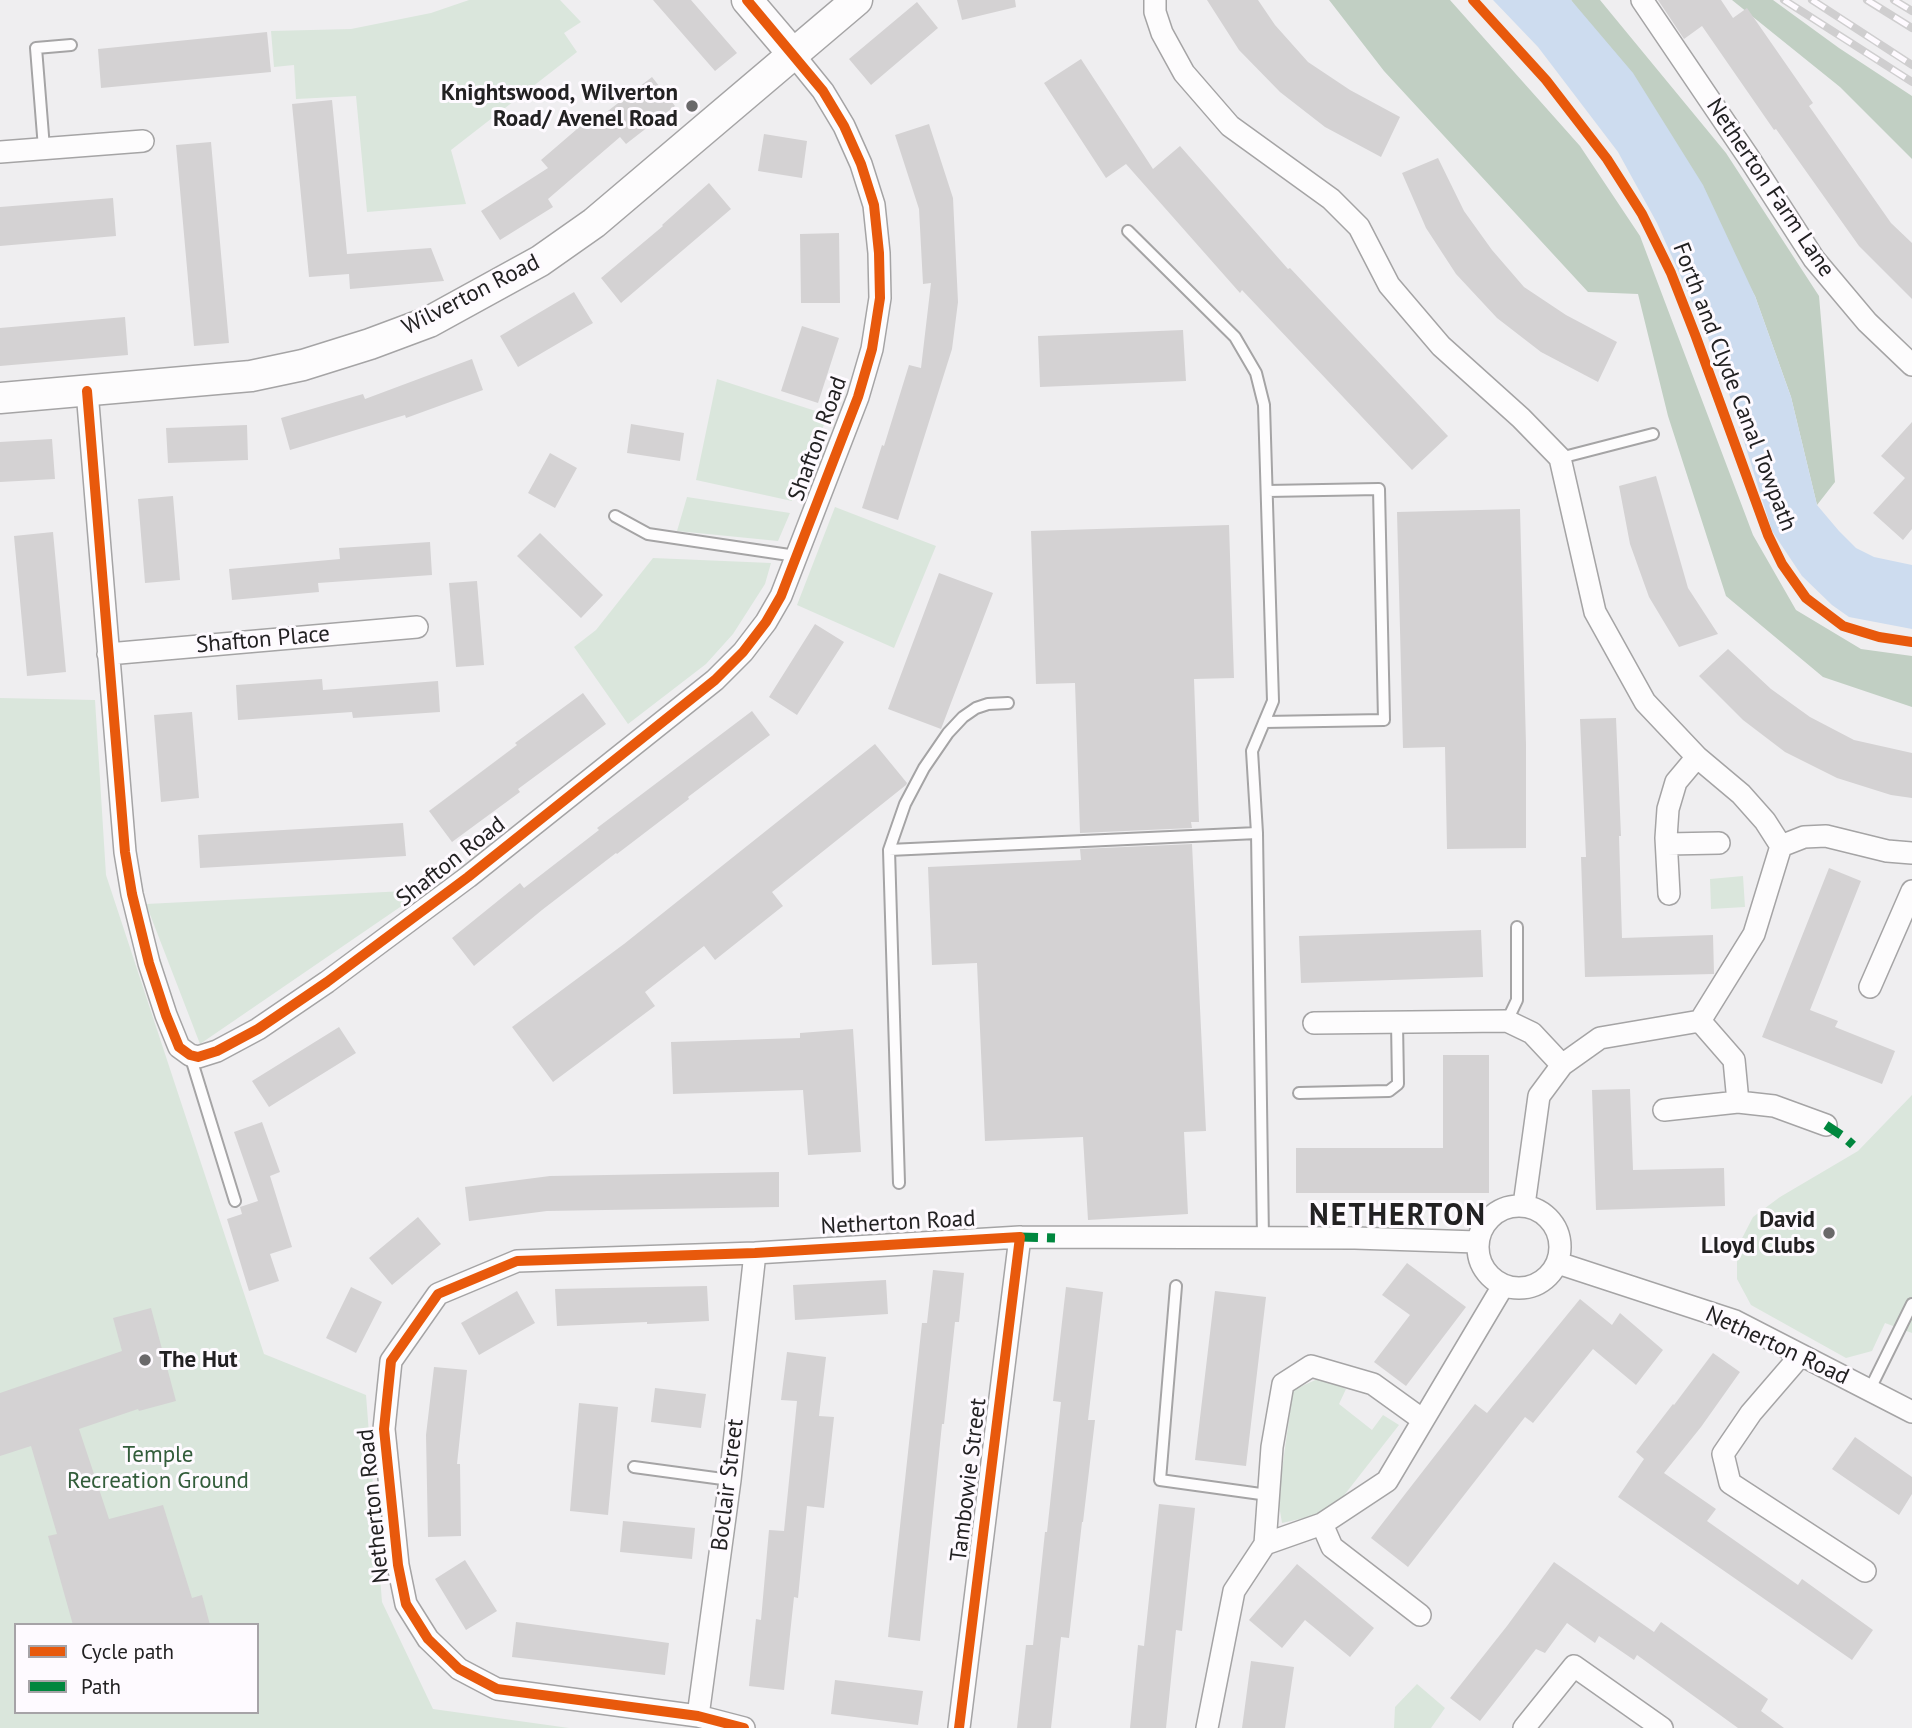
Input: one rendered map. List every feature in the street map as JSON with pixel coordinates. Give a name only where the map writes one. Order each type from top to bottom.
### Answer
[{"type":"street","points":[[747,0],[793,54]]},
{"type":"street","name":"Wilverton Road","points":[[0,398],[251,376],[303,365],[429,322],[540,261],[594,223],[857,0]]},
{"type":"street","points":[[1155,0],[1155,12],[1162,33],[1184,73],[1230,126],[1331,199],[1359,227],[1388,285],[1441,346],[1521,418],[1560,458],[1595,612],[1645,702],[1697,757],[1741,794],[1765,821],[1781,846],[1754,934],[1700,1021],[1600,1038],[1562,1066],[1539,1096],[1524,1205]]},
{"type":"street","name":"Netherton Farm Lane","points":[[1642,0],[1814,259],[1867,322],[1912,365]]},
{"type":"street","name":"Shafton Road","points":[[190,1055],[198,1057],[217,1051],[258,1029],[327,982],[468,877],[715,680],[743,652],[766,622],[780,596],[858,397],[872,349],[880,298],[874,205],[861,163],[844,126],[823,91],[793,54]]},
{"type":"street","points":[[0,152],[143,141]]},
{"type":"street","points":[[87,391],[125,852],[149,963],[179,1047],[190,1055]]},
{"type":"street","name":"Shafton Place","points":[[108,654],[417,627]]},
{"type":"street","points":[[1669,894],[1668,809],[1676,782],[1697,757]]},
{"type":"street","points":[[1781,846],[1804,838],[1826,836],[1887,851],[1912,853]]},
{"type":"street","points":[[1667,844],[1719,843]]},
{"type":"street","points":[[1870,988],[1912,891]]},
{"type":"street","points":[[1314,1023],[1507,1021],[1532,1032],[1562,1066]]},
{"type":"street","points":[[1700,1021],[1734,1060],[1738,1102]]},
{"type":"street","points":[[1664,1110],[1738,1102],[1774,1106],[1826,1125]]},
{"type":"street","points":[[1524,1205],[1549,1217],[1557,1230],[1561,1247],[1558,1262],[1551,1274],[1542,1282],[1521,1289],[1503,1286],[1486,1273],[1478,1257],[1477,1242],[1480,1230],[1496,1212],[1507,1207],[1524,1205]]},
{"type":"street","name":"Netherton Road","points":[[744,1728],[698,1716],[497,1689],[459,1669],[428,1639],[406,1604],[398,1564],[384,1429],[391,1362],[438,1294],[517,1261],[755,1253],[1020,1237],[1477,1242]]},
{"type":"street","name":"Tambowie Street","points":[[960,1728],[1020,1237]]},
{"type":"street","name":"Boclair Street","points":[[698,1716],[730,1480],[755,1253]]},
{"type":"street","name":"Netherton Road","points":[[1558,1262],[1735,1321],[1912,1412]]},
{"type":"street","points":[[1265,1544],[1322,1524],[1387,1481],[1503,1286]]},
{"type":"street","points":[[1801,1355],[1751,1413],[1723,1454],[1730,1482],[1865,1571]]},
{"type":"street","points":[[1207,1728],[1234,1591],[1265,1544],[1272,1447],[1283,1384],[1311,1366],[1373,1384],[1423,1420]]},
{"type":"street","points":[[1322,1524],[1332,1547],[1420,1615]]},
{"type":"street","points":[[1524,1728],[1574,1666],[1662,1728]]},
{"type":"lane","points":[[44,148],[36,48],[71,45]]},
{"type":"lane","points":[[1128,232],[1235,337],[1256,373],[1264,405],[1273,701],[1252,751],[1256,834],[1263,1238]]},
{"type":"lane","points":[[1560,458],[1653,434]]},
{"type":"lane","points":[[1264,722],[1384,720],[1379,489],[1267,491]]},
{"type":"lane","points":[[615,516],[648,534],[796,556]]},
{"type":"lane","points":[[899,1182],[889,850],[905,804],[924,768],[948,733],[976,708],[988,704],[1009,703]]},
{"type":"lane","points":[[889,850],[1256,834]]},
{"type":"lane","points":[[1507,1021],[1517,1000],[1517,927]]},
{"type":"lane","points":[[1298,1093],[1389,1091],[1398,1084],[1397,1023]]},
{"type":"lane","points":[[190,1055],[235,1201]]},
{"type":"lane","points":[[1176,1286],[1160,1480],[1268,1495]]},
{"type":"lane","points":[[1870,1389],[1912,1304]]},
{"type":"lane","points":[[634,1467],[730,1480]]},
{"type":"green space","points":[[469,0],[560,0],[581,22],[564,33],[577,52],[451,150],[466,204],[367,212],[356,96],[296,99],[294,65],[274,67],[271,31],[351,29],[431,13]]},
{"type":"green space","points":[[1329,0],[1450,0],[1580,146],[1640,236],[1753,535],[1796,610],[1861,649],[1912,656],[1912,707],[1823,677],[1726,596],[1668,416],[1638,294],[1588,292],[1384,71]]},
{"type":"green space","points":[[1571,0],[1600,0],[1726,153],[1819,296],[1835,482],[1817,505],[1791,397],[1755,296]]},
{"type":"green space","points":[[1732,0],[1773,0],[1912,96],[1912,159],[1840,87]]},
{"type":"green space","points":[[717,379],[828,415],[792,501],[696,480]]},
{"type":"green space","points":[[687,497],[790,513],[778,541],[677,531]]},
{"type":"green space","points":[[835,507],[936,546],[894,648],[797,605]]},
{"type":"green space","points":[[653,558],[771,563],[765,584],[733,634],[706,664],[628,724],[574,647],[596,630]]},
{"type":"green space","name":"Temple Recreation Ground","points":[[0,698],[95,700],[106,875],[264,1354],[366,1395],[382,1602],[433,1709],[569,1728],[0,1728]]},
{"type":"green space","points":[[1743,876],[1745,907],[1711,909],[1710,879]]},
{"type":"green space","points":[[425,890],[200,1044],[146,904]]},
{"type":"green space","name":"David Lloyd Clubs","points":[[1912,1095],[1912,1333],[1885,1323],[1872,1351],[1846,1358],[1751,1305],[1737,1279],[1737,1248],[1753,1217],[1780,1197],[1858,1151]]},
{"type":"green space","points":[[1320,1378],[1346,1389],[1339,1404],[1372,1430],[1383,1415],[1399,1425],[1331,1512],[1282,1523],[1278,1499],[1293,1390]]},
{"type":"green space","points":[[1417,1684],[1445,1708],[1431,1728],[1394,1728],[1395,1707]]},
{"type":"water","points":[[1493,0],[1571,0],[1633,73],[1703,185],[1755,296],[1791,397],[1817,505],[1856,548],[1874,557],[1912,565],[1912,629],[1849,617],[1832,605],[1802,576],[1772,531],[1720,365],[1657,223],[1618,152],[1538,47]]},
{"type":"building","points":[[653,0],[691,0],[737,53],[715,71]]},
{"type":"building","points":[[957,0],[1015,0],[1016,7],[962,20]]},
{"type":"building","points":[[1207,0],[1258,0],[1275,25],[1308,62],[1350,90],[1400,117],[1381,157],[1325,127],[1280,92],[1239,50]]},
{"type":"building","points":[[1658,0],[1721,0],[1733,18],[1747,8],[1813,103],[1809,106],[1891,223],[1912,243],[1912,299],[1859,246],[1702,26],[1684,39]]},
{"type":"building","points":[[917,2],[938,28],[871,85],[849,59]]},
{"type":"building","points":[[267,32],[271,72],[101,88],[98,49]]},
{"type":"building","points":[[1081,59],[1153,169],[1180,146],[1288,269],[1290,268],[1448,436],[1412,470],[1242,290],[1240,293],[1126,164],[1106,178],[1044,83]]},
{"type":"building","points":[[652,77],[675,106],[626,144],[620,137],[548,199],[553,207],[500,240],[481,211],[548,168],[541,160],[584,123],[587,127]]},
{"type":"building","points":[[332,100],[347,254],[431,248],[444,281],[350,289],[349,274],[309,277],[292,104]]},
{"type":"building","points":[[929,124],[953,198],[958,302],[952,349],[898,520],[862,508],[909,365],[921,368],[931,283],[923,284],[919,209],[895,135]]},
{"type":"building","points":[[764,134],[807,141],[802,178],[758,171]]},
{"type":"building","points":[[211,142],[229,343],[194,346],[176,145]]},
{"type":"building","points":[[1438,158],[1464,211],[1492,250],[1524,287],[1566,315],[1617,342],[1598,382],[1541,352],[1497,318],[1456,274],[1426,228],[1402,173]]},
{"type":"building","points":[[709,183],[731,209],[621,303],[601,278]]},
{"type":"building","points":[[113,198],[116,236],[0,246],[0,207]]},
{"type":"building","points":[[839,233],[840,303],[801,303],[800,234]]},
{"type":"building","points":[[574,292],[593,323],[518,367],[500,336]]},
{"type":"building","points":[[125,317],[128,355],[0,366],[0,328]]},
{"type":"building","points":[[802,326],[839,338],[818,403],[781,391]]},
{"type":"building","points":[[1183,330],[1186,381],[1040,387],[1038,336]]},
{"type":"building","points":[[472,359],[483,390],[406,418],[405,415],[290,450],[281,418],[363,394],[365,399]]},
{"type":"building","points":[[1912,422],[1912,529],[1903,540],[1873,513],[1905,478],[1881,456]]},
{"type":"building","points":[[631,424],[684,433],[680,461],[627,453]]},
{"type":"building","points":[[247,425],[248,460],[168,463],[166,428]]},
{"type":"building","points":[[52,439],[55,479],[0,482],[0,442]]},
{"type":"building","points":[[550,453],[577,468],[555,508],[528,493]]},
{"type":"building","points":[[1656,476],[1688,588],[1718,634],[1679,647],[1649,597],[1630,544],[1619,486]]},
{"type":"building","points":[[173,496],[180,580],[145,583],[138,499]]},
{"type":"building","points":[[1520,509],[1526,848],[1447,849],[1445,747],[1403,748],[1397,512]]},
{"type":"building","points":[[1229,525],[1234,678],[1194,679],[1199,822],[1191,822],[1192,828],[1080,833],[1075,683],[1036,684],[1031,531]]},
{"type":"building","points":[[53,532],[66,672],[27,676],[14,536]]},
{"type":"building","points":[[540,533],[603,595],[581,618],[517,556]]},
{"type":"building","points":[[430,542],[432,575],[318,583],[319,592],[232,600],[229,569],[340,559],[339,548]]},
{"type":"building","points":[[939,573],[993,593],[941,729],[888,709]]},
{"type":"building","points":[[477,581],[484,665],[456,667],[449,583]]},
{"type":"building","points":[[815,624],[844,642],[797,715],[769,697]]},
{"type":"building","points":[[1728,649],[1771,689],[1810,717],[1854,740],[1912,753],[1912,798],[1891,795],[1837,778],[1785,752],[1743,720],[1699,676]]},
{"type":"building","points":[[322,679],[323,690],[438,681],[440,712],[353,718],[352,712],[238,720],[236,685]]},
{"type":"building","points":[[583,693],[606,724],[452,842],[429,811]]},
{"type":"building","points":[[752,711],[770,735],[542,910],[474,966],[452,938],[520,883],[524,888],[599,830],[597,828]]},
{"type":"building","points":[[192,712],[199,798],[161,802],[154,715]]},
{"type":"building","points":[[1616,718],[1622,938],[1713,935],[1714,974],[1585,977],[1581,857],[1586,857],[1580,719]]},
{"type":"building","points":[[875,744],[906,785],[772,892],[783,906],[715,960],[704,946],[645,992],[655,1006],[553,1082],[512,1027],[624,944]]},
{"type":"building","points":[[403,823],[406,856],[200,868],[198,835]]},
{"type":"building","points":[[1192,844],[1206,1131],[1184,1132],[1188,1214],[1088,1220],[1083,1137],[985,1141],[977,963],[932,965],[928,867],[1081,860],[1080,849]]},
{"type":"building","points":[[1829,868],[1861,881],[1810,1010],[1838,1021],[1835,1027],[1895,1051],[1882,1084],[1762,1037]]},
{"type":"building","points":[[1481,930],[1483,977],[1301,983],[1299,936]]},
{"type":"building","points":[[339,1027],[356,1053],[269,1107],[252,1081]]},
{"type":"building","points":[[853,1029],[861,1152],[808,1155],[803,1090],[673,1094],[671,1042],[800,1038],[800,1033]]},
{"type":"building","points":[[1443,1055],[1489,1055],[1489,1193],[1296,1193],[1296,1148],[1443,1148]]},
{"type":"building","points":[[1630,1089],[1633,1170],[1724,1168],[1725,1206],[1596,1210],[1592,1090]]},
{"type":"building","points":[[262,1122],[280,1172],[270,1176],[292,1247],[270,1254],[279,1281],[249,1291],[227,1219],[242,1214],[240,1207],[258,1201],[234,1132]]},
{"type":"building","points":[[779,1172],[779,1207],[547,1211],[469,1221],[465,1187],[550,1176]]},
{"type":"building","points":[[418,1217],[441,1244],[392,1285],[369,1258]]},
{"type":"building","points":[[1407,1263],[1466,1307],[1406,1386],[1374,1362],[1410,1315],[1382,1295]]},
{"type":"building","points":[[933,1270],[964,1273],[959,1322],[955,1322],[942,1424],[920,1641],[888,1637],[922,1323],[927,1323]]},
{"type":"building","points":[[886,1280],[888,1314],[795,1320],[793,1285]]},
{"type":"building","points":[[707,1286],[709,1321],[557,1326],[555,1289]]},
{"type":"building","points":[[351,1287],[382,1302],[356,1353],[326,1338]]},
{"type":"building","points":[[1066,1287],[1103,1292],[1088,1420],[1095,1420],[1069,1638],[1061,1637],[1051,1728],[1017,1728],[1026,1645],[1033,1645],[1047,1532],[1061,1402],[1053,1401]]},
{"type":"building","points":[[517,1291],[535,1323],[479,1355],[461,1323]]},
{"type":"building","points":[[1215,1291],[1266,1297],[1246,1466],[1195,1460]]},
{"type":"building","points":[[1580,1299],[1612,1325],[1620,1313],[1663,1350],[1636,1385],[1593,1349],[1533,1423],[1525,1417],[1408,1567],[1371,1538],[1475,1404],[1487,1413]]},
{"type":"building","points":[[151,1308],[176,1401],[139,1411],[138,1409],[79,1429],[109,1519],[163,1505],[192,1598],[202,1595],[209,1623],[72,1623],[48,1536],[57,1534],[31,1446],[0,1456],[0,1393],[122,1351],[113,1318]]},
{"type":"building","points":[[787,1352],[826,1357],[819,1416],[834,1417],[824,1508],[807,1506],[798,1598],[794,1597],[784,1690],[749,1686],[756,1619],[761,1620],[769,1530],[784,1531],[797,1401],[781,1400]]},
{"type":"building","points":[[1713,1353],[1740,1372],[1664,1473],[1716,1509],[1707,1521],[1798,1585],[1802,1579],[1873,1630],[1852,1660],[1618,1497],[1644,1459],[1636,1452]]},
{"type":"building","points":[[434,1367],[467,1370],[457,1464],[460,1464],[461,1536],[428,1537],[426,1435]]},
{"type":"building","points":[[655,1388],[706,1394],[701,1428],[651,1422]]},
{"type":"building","points":[[579,1403],[618,1407],[608,1515],[570,1511]]},
{"type":"building","points":[[1855,1437],[1912,1477],[1912,1494],[1899,1515],[1832,1469]]},
{"type":"building","points":[[1159,1504],[1195,1508],[1182,1631],[1176,1630],[1166,1728],[1130,1728],[1138,1645],[1144,1646]]},
{"type":"building","points":[[623,1521],[695,1528],[692,1559],[620,1552]]},
{"type":"building","points":[[465,1560],[497,1611],[466,1630],[435,1579]]},
{"type":"building","points":[[1554,1562],[1654,1632],[1661,1622],[1768,1699],[1761,1711],[1784,1728],[1738,1728],[1637,1655],[1634,1660],[1599,1636],[1595,1643],[1567,1623],[1545,1653],[1536,1649],[1480,1721],[1450,1698]]},
{"type":"building","points":[[1297,1564],[1374,1628],[1350,1657],[1305,1620],[1282,1648],[1249,1620]]},
{"type":"building","points":[[516,1622],[669,1643],[665,1675],[512,1657]]},
{"type":"building","points":[[1251,1661],[1294,1667],[1285,1728],[1242,1728]]},
{"type":"building","points":[[835,1680],[923,1691],[918,1725],[831,1714]]},
{"type":"railway","points":[[1784,0],[1912,82]]},
{"type":"railway","points":[[1812,0],[1912,65]]},
{"type":"railway","points":[[1867,0],[1912,28]]},
{"type":"railway","points":[[1894,0],[1912,11]]},
{"type":"marked path","points":[[1826,1125],[1853,1145]]},
{"type":"marked path","points":[[1020,1237],[1055,1238]]},
{"type":"cycle path","points":[[87,391],[125,852],[149,963],[166,1015],[179,1047],[198,1057],[217,1051],[258,1029],[327,982],[468,877],[715,680],[743,652],[766,622],[781,596],[858,397],[872,349],[880,298],[879,253],[874,205],[861,164],[844,126],[823,91],[747,0]]},
{"type":"cycle path","name":"Forth and Clyde Canal Towpath","points":[[1473,0],[1546,80],[1607,159],[1642,214],[1671,273],[1768,535],[1782,564],[1806,598],[1843,626],[1879,637],[1912,642]]},
{"type":"cycle path","points":[[744,1728],[698,1716],[497,1689],[459,1669],[428,1639],[406,1604],[398,1565],[384,1429],[391,1361],[438,1294],[517,1261],[755,1253],[1020,1237],[959,1728]]},
{"type":"place","name":"Knightswood, Wilverton Road/ Avenel Road","points":[[692,106]]},
{"type":"place","name":"David Lloyd Clubs","points":[[1829,1233]]},
{"type":"place","name":"The Hut","points":[[145,1360]]},
{"type":"district","name":"NETHERTON","points":[[1398,1216]]}]
